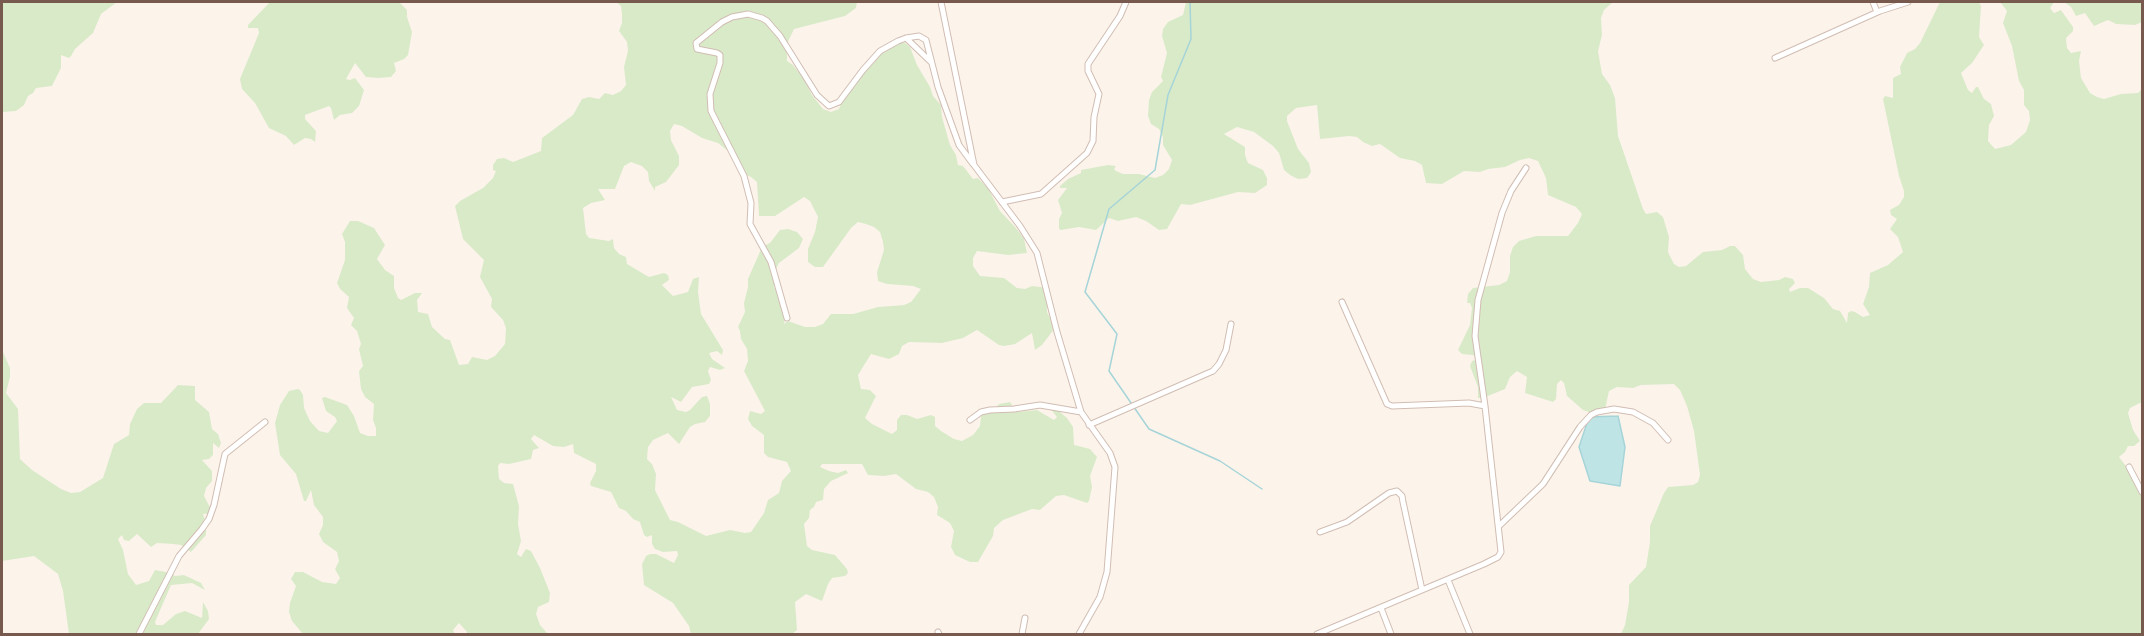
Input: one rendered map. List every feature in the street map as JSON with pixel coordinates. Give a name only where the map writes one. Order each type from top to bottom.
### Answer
[{"type":"street","points":[[941,2],[974,165]]},
{"type":"street","points":[[1002,202],[1041,194],[1087,153],[1093,141],[1094,117],[1099,94],[1088,70],[1088,64],[1120,16],[1126,2]]},
{"type":"street","points":[[1874,2],[1877,12]]},
{"type":"street","points":[[1775,58],[1877,12],[1908,2]]},
{"type":"street","points":[[787,318],[771,262],[750,224],[751,203],[744,176],[715,120],[709,103],[712,85],[721,59],[720,55],[717,52],[697,50],[696,44],[706,34],[732,17],[748,14],[762,18],[780,36],[821,100],[833,106],[839,102],[880,51],[906,38],[919,36],[926,40],[938,87],[959,145],[1037,253],[1081,412],[1110,453],[1115,467],[1107,572],[1100,597],[1079,634]]},
{"type":"street","points":[[906,38],[931,62]]},
{"type":"street","points":[[1317,634],[1448,580],[1498,557],[1501,552],[1475,336],[1478,300],[1502,213],[1511,191],[1526,168]]},
{"type":"street","points":[[1342,302],[1387,404],[1392,406],[1469,403],[1485,406]]},
{"type":"street","points":[[1089,425],[1213,370],[1227,350],[1231,324]]},
{"type":"street","points":[[970,420],[981,412],[1034,405],[1051,405],[1081,412]]},
{"type":"street","points":[[1499,526],[1543,484],[1580,427],[1591,415],[1614,409],[1633,412],[1653,423],[1668,440]]},
{"type":"street","points":[[139,634],[178,556],[209,519],[225,454],[265,422]]},
{"type":"street","points":[[2129,467],[2142,492]]},
{"type":"street","points":[[1320,532],[1347,522],[1389,493],[1397,491],[1402,496],[1422,590]]},
{"type":"street","points":[[1448,580],[1470,634]]},
{"type":"street","points":[[1381,608],[1391,634]]},
{"type":"street","points":[[1022,634],[1025,618]]},
{"type":"green space","points":[[2,2],[117,2],[101,14],[93,33],[75,49],[69,58],[61,55],[61,68],[52,86],[36,88],[28,96],[24,105],[16,111],[3,112]]},
{"type":"green space","points":[[270,2],[399,2],[407,10],[412,32],[408,55],[394,63],[396,71],[391,77],[366,77],[355,63],[346,79],[355,78],[364,90],[359,106],[352,113],[340,115],[334,120],[329,106],[305,115],[305,119],[316,131],[315,142],[305,138],[294,145],[286,136],[269,128],[255,103],[242,89],[240,79],[259,33],[258,28],[248,28],[248,25]]},
{"type":"green space","points":[[616,2],[857,2],[856,8],[845,16],[794,29],[787,44],[787,61],[804,79],[812,95],[823,109],[831,112],[839,109],[842,100],[865,67],[873,64],[881,53],[899,43],[905,43],[910,47],[933,96],[941,105],[942,117],[958,165],[963,166],[973,179],[978,178],[988,188],[1000,211],[1024,239],[1027,253],[1008,255],[977,251],[973,258],[973,266],[980,276],[1004,278],[1017,288],[1025,289],[1032,286],[1048,288],[1047,312],[1055,328],[1042,345],[1035,350],[1032,333],[1015,344],[1004,346],[977,330],[963,338],[942,343],[909,342],[902,346],[899,354],[889,359],[871,354],[858,375],[861,389],[870,390],[876,396],[865,418],[892,434],[897,430],[897,420],[901,415],[917,419],[931,415],[935,417],[935,426],[954,439],[962,441],[973,435],[980,426],[981,416],[994,410],[999,404],[1010,402],[1017,412],[1037,410],[1054,420],[1057,417],[1049,407],[1054,407],[1067,418],[1073,427],[1074,445],[1090,449],[1097,457],[1090,476],[1092,487],[1089,501],[1087,503],[1064,495],[1056,496],[1040,510],[1032,509],[1003,520],[994,528],[993,536],[978,562],[970,562],[955,555],[951,547],[954,531],[950,523],[937,515],[938,507],[934,497],[928,492],[916,489],[896,474],[868,475],[862,464],[822,464],[820,467],[829,471],[838,473],[846,470],[848,473],[831,481],[824,489],[823,500],[816,502],[810,510],[809,518],[804,524],[807,546],[812,550],[835,555],[848,573],[845,576],[832,578],[822,601],[806,594],[795,602],[797,630],[792,634],[691,634],[689,626],[673,603],[644,585],[642,564],[646,556],[656,554],[674,563],[678,555],[677,551],[663,552],[655,549],[652,544],[652,535],[647,537],[644,535],[640,522],[619,508],[611,492],[591,486],[596,464],[574,453],[573,444],[564,447],[553,446],[534,435],[531,439],[539,448],[533,450],[531,459],[509,464],[500,463],[498,466],[499,479],[504,483],[513,484],[519,506],[518,524],[521,541],[517,554],[521,557],[526,549],[531,551],[550,593],[549,602],[538,607],[536,614],[540,625],[548,634],[467,634],[459,623],[453,630],[455,634],[303,634],[292,621],[289,612],[296,586],[291,579],[295,572],[303,572],[322,582],[336,584],[340,578],[335,569],[339,561],[337,552],[323,542],[319,534],[323,525],[323,517],[314,505],[311,490],[304,501],[296,474],[280,455],[275,423],[280,405],[289,391],[300,390],[310,421],[319,431],[328,433],[337,421],[326,411],[322,398],[325,397],[347,405],[360,433],[376,436],[373,420],[374,404],[365,397],[361,389],[359,371],[363,366],[359,349],[361,344],[357,331],[351,325],[354,318],[347,308],[349,297],[337,283],[345,260],[345,242],[342,234],[350,221],[358,221],[374,228],[385,245],[377,259],[385,270],[394,276],[394,288],[398,298],[401,300],[415,293],[422,293],[417,300],[418,312],[428,314],[432,327],[445,339],[450,340],[459,365],[468,364],[472,357],[487,360],[495,356],[505,344],[506,328],[503,320],[491,307],[492,299],[480,277],[484,260],[463,239],[455,206],[483,188],[493,178],[496,171],[493,170],[493,165],[497,159],[504,158],[513,162],[541,151],[542,138],[573,115],[582,99],[589,97],[599,99],[605,93],[613,95],[626,85],[624,67],[628,51],[627,42],[619,31],[622,23],[621,6]],"holes":[[[674,124],[702,138],[718,143],[728,151],[742,173],[757,182],[759,216],[775,216],[804,197],[810,201],[818,217],[808,249],[808,262],[815,267],[823,267],[851,228],[858,222],[874,227],[880,232],[884,250],[877,272],[878,281],[921,289],[911,302],[904,305],[878,307],[853,314],[831,314],[823,324],[815,327],[805,327],[788,321],[784,324],[787,310],[774,287],[775,271],[779,263],[799,248],[803,239],[797,232],[788,229],[780,230],[770,243],[762,247],[748,279],[744,303],[745,312],[738,327],[747,349],[748,361],[744,371],[765,411],[761,414],[750,411],[748,419],[752,426],[764,435],[764,453],[768,457],[787,462],[791,471],[782,481],[779,493],[768,500],[764,513],[751,532],[745,533],[730,530],[706,536],[670,520],[655,490],[656,474],[647,459],[648,447],[653,440],[668,433],[679,444],[690,427],[705,422],[710,416],[707,396],[702,397],[686,412],[677,410],[671,397],[681,402],[692,387],[709,384],[710,367],[720,370],[725,368],[712,359],[709,353],[717,351],[722,355],[723,350],[701,314],[698,292],[699,277],[693,279],[688,292],[673,296],[662,285],[669,280],[668,275],[664,273],[649,277],[627,264],[626,257],[614,248],[613,239],[609,241],[589,238],[586,234],[583,208],[591,203],[605,200],[598,189],[615,189],[624,166],[631,162],[642,166],[648,172],[649,181],[655,191],[655,187],[666,182],[679,165],[679,156],[671,140],[670,131]]]},
{"type":"green space","points":[[1186,2],[1613,2],[1604,10],[1601,18],[1602,35],[1598,51],[1602,74],[1615,98],[1618,136],[1643,209],[1646,214],[1657,212],[1663,217],[1669,237],[1668,252],[1674,264],[1679,267],[1686,266],[1703,252],[1735,246],[1743,255],[1745,269],[1753,279],[1761,282],[1785,277],[1793,279],[1795,283],[1789,289],[1790,292],[1808,288],[1824,298],[1833,309],[1840,311],[1847,323],[1848,313],[1851,311],[1863,317],[1870,315],[1863,304],[1869,287],[1870,273],[1888,265],[1903,252],[1898,237],[1890,229],[1897,219],[1891,215],[1890,210],[1899,205],[1904,197],[1904,191],[1883,99],[1885,96],[1893,98],[1893,78],[1901,74],[1900,67],[1907,53],[1920,43],[1940,2],[1979,2],[1981,6],[1979,37],[1984,45],[1972,63],[1961,73],[1968,90],[1972,93],[1978,87],[1984,99],[1991,104],[1994,116],[1989,125],[1988,141],[1995,149],[2011,145],[2026,132],[2030,120],[2029,111],[2024,105],[2024,90],[2019,81],[2012,46],[2003,23],[2007,11],[2000,2],[2054,2],[2050,8],[2054,13],[2061,10],[2073,27],[2073,31],[2066,38],[2067,48],[2071,53],[2081,51],[2079,61],[2081,78],[2090,93],[2104,99],[2121,94],[2138,93],[2142,89],[2142,402],[2130,408],[2128,413],[2133,430],[2140,441],[2134,446],[2128,446],[2119,457],[2132,474],[2136,486],[2142,490],[2142,634],[1621,634],[1629,602],[1629,585],[1646,567],[1650,526],[1664,493],[1668,487],[1693,485],[1698,482],[1700,475],[1694,431],[1680,390],[1674,384],[1641,385],[1633,388],[1617,387],[1609,391],[1604,414],[1592,413],[1583,410],[1567,396],[1561,380],[1557,384],[1556,399],[1553,402],[1525,393],[1527,377],[1517,371],[1510,377],[1505,389],[1478,398],[1478,387],[1470,366],[1472,361],[1478,359],[1473,355],[1462,354],[1458,350],[1470,325],[1472,308],[1470,303],[1467,303],[1468,294],[1473,288],[1499,285],[1507,281],[1510,272],[1510,256],[1513,247],[1519,241],[1536,236],[1568,236],[1582,214],[1576,207],[1548,195],[1546,178],[1538,161],[1529,158],[1505,167],[1480,172],[1464,171],[1442,184],[1426,183],[1422,165],[1400,158],[1380,144],[1372,146],[1357,137],[1349,136],[1320,139],[1317,105],[1296,108],[1287,116],[1298,149],[1309,163],[1311,172],[1307,178],[1298,179],[1290,175],[1284,170],[1279,153],[1273,146],[1254,132],[1237,127],[1224,134],[1245,147],[1248,163],[1263,170],[1267,178],[1267,185],[1255,193],[1238,192],[1190,205],[1181,204],[1167,229],[1159,230],[1136,217],[1118,221],[1109,218],[1096,230],[1079,227],[1059,229],[1059,219],[1062,213],[1058,200],[1067,188],[1060,188],[1060,186],[1081,173],[1081,170],[1108,165],[1116,166],[1114,169],[1123,174],[1139,174],[1155,178],[1163,175],[1169,169],[1172,160],[1163,145],[1163,137],[1159,129],[1151,124],[1148,116],[1149,100],[1152,92],[1163,81],[1161,77],[1167,53],[1162,36],[1163,29],[1168,22],[1183,15]]},
{"type":"green space","points":[[2064,2],[2142,2],[2142,22],[2135,25],[2116,24],[2108,20],[2094,26],[2085,13],[2076,16],[2071,7]]},
{"type":"green space","points":[[2,325],[3,352],[10,368],[6,393],[18,409],[20,459],[32,470],[71,493],[80,492],[103,478],[114,444],[129,435],[130,424],[137,409],[144,403],[161,403],[178,385],[195,386],[195,400],[209,412],[212,429],[218,434],[221,443],[219,448],[213,443],[213,455],[209,459],[202,460],[212,471],[212,481],[206,488],[204,496],[213,513],[203,514],[206,535],[191,552],[181,545],[157,543],[151,547],[137,534],[129,541],[124,540],[122,535],[118,539],[128,574],[136,585],[149,581],[155,570],[175,576],[184,575],[201,583],[205,590],[192,583],[171,585],[155,622],[156,625],[163,625],[176,614],[185,611],[202,618],[203,602],[209,619],[198,634],[69,634],[63,591],[58,574],[34,556],[2,561]]},
{"type":"water","points":[[1618,416],[1625,447],[1620,486],[1590,481],[1579,447],[1589,417]]},
{"type":"waterway","points":[[1190,2],[1191,39],[1168,95],[1155,170],[1109,209],[1085,292],[1117,334],[1109,371],[1149,429],[1220,461],[1262,489]]}]
